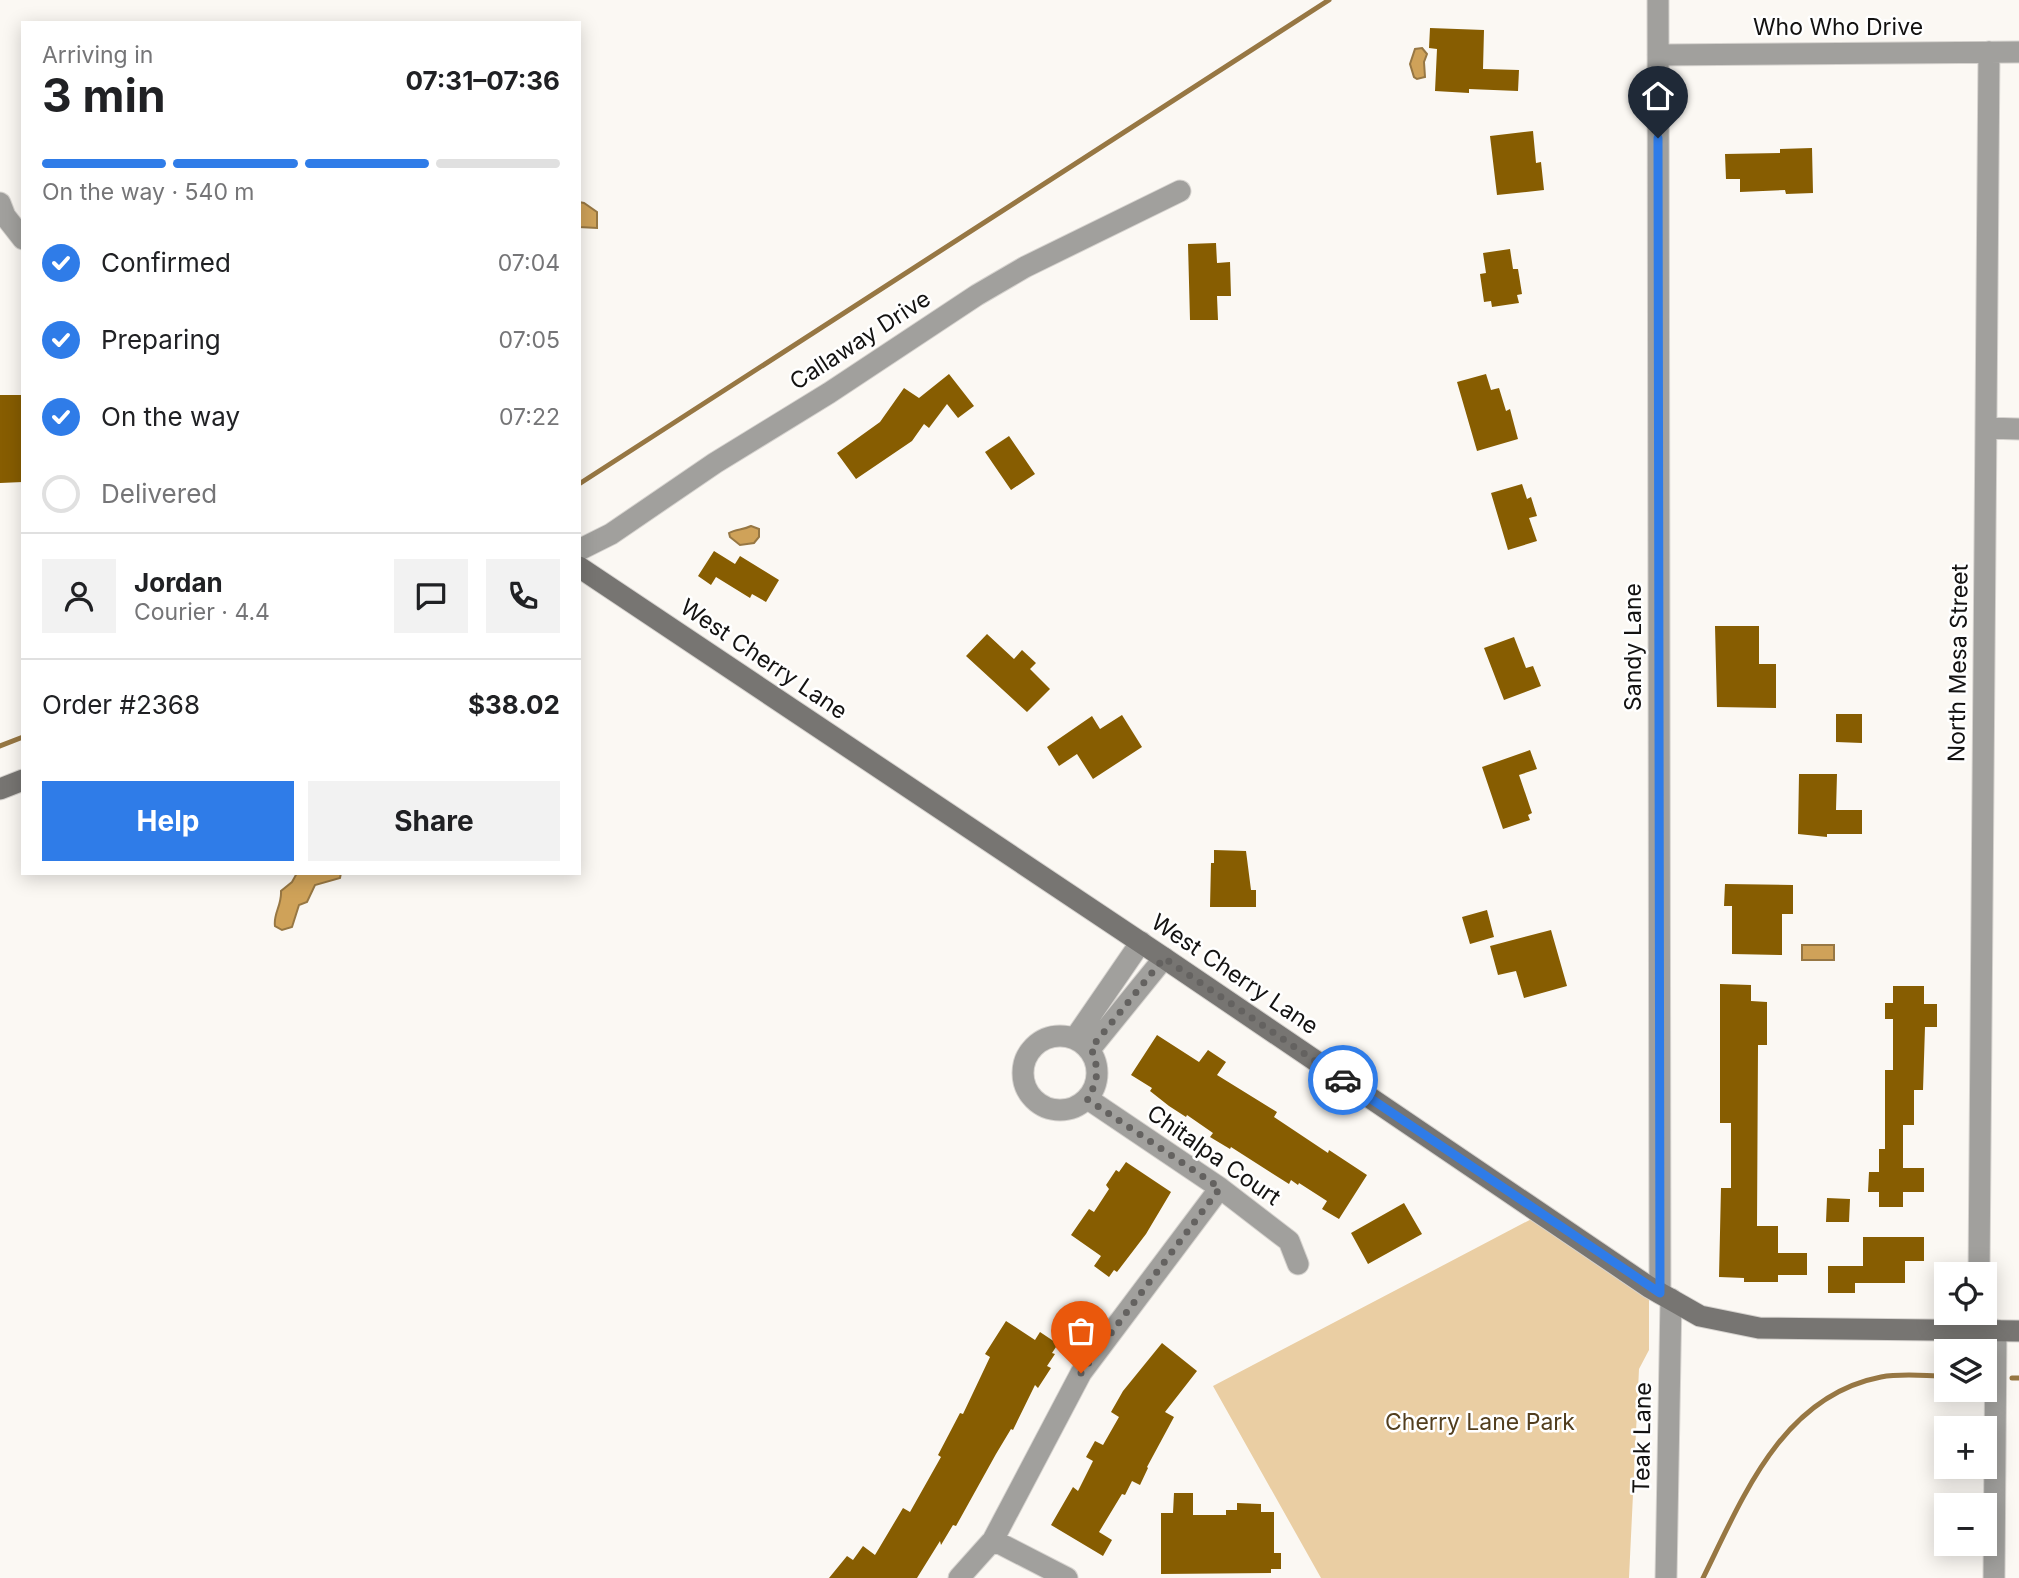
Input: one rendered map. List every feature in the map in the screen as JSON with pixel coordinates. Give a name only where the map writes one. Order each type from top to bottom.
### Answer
[{"type":"street","name":"Sandy Lane","points":[[1658,0],[1665,1296]]},
{"type":"street","name":"North Mesa Street","points":[[1979,1262],[1989,52]]},
{"type":"street","name":"Who Who Drive","points":[[1658,55],[2019,52]]},
{"type":"street","name":"Callaway Drive","points":[[581,549],[611,534],[715,463],[830,393],[977,295],[1025,267],[1180,191]]},
{"type":"street","points":[[0,203],[5,216],[21,236]]},
{"type":"street","points":[[1987,428],[2019,429]]},
{"type":"street","name":"West Cherry Lane","points":[[581,568],[1665,1296],[1700,1316],[1759,1328],[1984,1325],[2019,1331]]},
{"type":"street","points":[[0,789],[21,781]]},
{"type":"street","points":[[1083,1043],[1141,942]]},
{"type":"street","points":[[1083,1043],[1164,958]]},
{"type":"street","points":[[1060,1035],[1083,1043],[1098,1072],[1096,1087],[1087,1099],[1075,1108],[1061,1111],[1046,1108],[1034,1100],[1026,1088],[1023,1073],[1025,1059],[1033,1046],[1046,1038],[1060,1035]]},
{"type":"street","name":"Chitalpa Court","points":[[1087,1099],[1220,1188],[1289,1241],[1298,1264]]},
{"type":"street","points":[[958,1578],[993,1540],[1081,1373],[1220,1188]]},
{"type":"street","name":"Teak Lane","points":[[1665,1296],[1666,1578]]},
{"type":"street","points":[[1984,1325],[1994,1578]]},
{"type":"street","points":[[993,1540],[1068,1578]]},
{"type":"green space","name":"Cherry Lane Park","points":[[1541,1214],[1649,1287],[1649,1350],[1639,1369],[1629,1578],[1321,1578],[1213,1386]]},
{"type":"shaded area","points":[[1422,48],[1427,54],[1424,62],[1425,77],[1417,79],[1410,64],[1415,49]]},
{"type":"shaded area","points":[[581,202],[597,212],[597,228],[581,227]]},
{"type":"shaded area","points":[[751,526],[759,529],[759,537],[754,543],[740,545],[730,537],[729,533]]},
{"type":"shaded area","points":[[296,875],[341,875],[340,878],[315,885],[307,902],[299,905],[292,927],[282,930],[275,926],[276,913],[281,891]]},
{"type":"shaded area","points":[[1802,945],[1834,945],[1834,960],[1802,960]]},
{"type":"building","points":[[1430,28],[1484,30],[1483,69],[1519,70],[1518,91],[1435,91],[1437,49],[1429,48]]},
{"type":"building","points":[[1533,131],[1536,163],[1541,162],[1544,190],[1497,195],[1490,136]]},
{"type":"building","points":[[1812,148],[1813,193],[1786,194],[1785,190],[1740,192],[1740,179],[1726,179],[1725,154],[1780,153],[1780,149]]},
{"type":"building","points":[[1216,243],[1217,263],[1230,262],[1231,296],[1217,296],[1218,320],[1190,320],[1188,244]]},
{"type":"building","points":[[1510,249],[1513,269],[1518,269],[1522,294],[1517,295],[1519,303],[1492,307],[1491,301],[1484,302],[1480,274],[1486,273],[1483,253]]},
{"type":"building","points":[[949,374],[974,406],[958,418],[947,404],[929,428],[924,424],[912,441],[856,479],[837,453],[880,422],[904,388],[919,398]]},
{"type":"building","points":[[1486,374],[1491,390],[1499,388],[1506,411],[1510,409],[1518,439],[1477,451],[1457,382]]},
{"type":"building","points":[[0,395],[21,395],[21,482],[0,483]]},
{"type":"building","points":[[1009,436],[1035,474],[1011,490],[985,452]]},
{"type":"building","points":[[1522,484],[1527,499],[1531,497],[1537,516],[1529,518],[1537,541],[1508,550],[1491,493]]},
{"type":"building","points":[[714,551],[735,564],[740,556],[779,580],[766,602],[752,594],[750,598],[716,577],[711,585],[698,576]]},
{"type":"building","points":[[1715,626],[1759,626],[1759,664],[1776,664],[1776,708],[1717,707]]},
{"type":"building","points":[[987,634],[1014,659],[1022,650],[1036,663],[1030,669],[1050,689],[1027,712],[966,656]]},
{"type":"building","points":[[1514,637],[1526,668],[1533,666],[1541,686],[1504,700],[1484,648]]},
{"type":"building","points":[[1836,714],[1862,714],[1862,743],[1836,742]]},
{"type":"building","points":[[1122,715],[1142,747],[1093,779],[1077,754],[1059,766],[1047,747],[1092,716],[1100,729]]},
{"type":"building","points":[[1530,750],[1537,769],[1519,775],[1532,813],[1528,815],[1530,820],[1503,829],[1482,767]]},
{"type":"building","points":[[1799,774],[1837,774],[1836,810],[1862,810],[1862,834],[1827,834],[1827,837],[1798,834]]},
{"type":"building","points":[[1214,850],[1246,851],[1251,890],[1256,890],[1256,907],[1210,907]]},
{"type":"building","points":[[1725,884],[1793,885],[1793,914],[1782,914],[1782,955],[1732,954],[1732,906],[1724,906]]},
{"type":"building","points":[[1487,910],[1494,937],[1470,944],[1462,917]]},
{"type":"building","points":[[1551,930],[1567,986],[1524,998],[1516,971],[1498,975],[1490,946]]},
{"type":"building","points":[[1720,984],[1751,985],[1751,1001],[1767,1002],[1767,1045],[1758,1045],[1757,1226],[1778,1226],[1778,1253],[1807,1253],[1807,1275],[1778,1275],[1778,1282],[1744,1282],[1744,1278],[1719,1277],[1721,1188],[1731,1188],[1731,1123],[1720,1123]]},
{"type":"building","points":[[1893,986],[1924,986],[1924,1004],[1937,1004],[1937,1027],[1925,1027],[1923,1090],[1914,1090],[1914,1125],[1903,1125],[1903,1168],[1924,1168],[1924,1192],[1903,1192],[1903,1207],[1879,1207],[1879,1192],[1868,1192],[1869,1172],[1879,1172],[1879,1149],[1885,1149],[1885,1070],[1893,1070],[1893,1019],[1885,1019],[1885,1003],[1893,1003]]},
{"type":"building","points":[[1157,1035],[1199,1062],[1208,1050],[1226,1062],[1217,1075],[1277,1112],[1274,1117],[1328,1153],[1329,1150],[1367,1175],[1339,1219],[1322,1209],[1327,1201],[1299,1183],[1298,1185],[1291,1180],[1289,1184],[1231,1147],[1230,1149],[1210,1137],[1213,1133],[1169,1106],[1150,1091],[1152,1088],[1131,1075]]},
{"type":"building","points":[[1126,1162],[1171,1192],[1146,1234],[1117,1272],[1114,1270],[1109,1277],[1094,1266],[1101,1256],[1071,1235],[1089,1209],[1094,1212],[1109,1189],[1106,1185],[1116,1170],[1119,1172]]},
{"type":"building","points":[[1827,1198],[1850,1199],[1849,1222],[1826,1222]]},
{"type":"building","points":[[1404,1203],[1422,1234],[1368,1264],[1351,1233]]},
{"type":"building","points":[[1863,1237],[1924,1237],[1924,1261],[1905,1261],[1905,1283],[1855,1283],[1855,1293],[1828,1293],[1828,1266],[1863,1266]]},
{"type":"building","points":[[1006,1321],[1035,1340],[1040,1332],[1058,1344],[1047,1366],[1051,1368],[1038,1388],[1035,1385],[1013,1430],[1011,1429],[996,1454],[956,1526],[953,1525],[941,1545],[940,1541],[917,1578],[829,1578],[847,1556],[853,1560],[863,1546],[875,1555],[903,1508],[910,1512],[941,1457],[938,1455],[960,1413],[963,1414],[990,1357],[985,1354]]},
{"type":"building","points":[[1162,1343],[1197,1371],[1165,1412],[1174,1417],[1140,1485],[1132,1481],[1099,1532],[1112,1540],[1103,1556],[1051,1525],[1073,1487],[1078,1491],[1093,1461],[1086,1457],[1095,1441],[1103,1445],[1119,1417],[1111,1412],[1123,1391]]},
{"type":"building","points":[[1174,1493],[1193,1493],[1193,1515],[1226,1515],[1226,1510],[1237,1510],[1237,1503],[1261,1504],[1261,1512],[1274,1512],[1274,1553],[1281,1553],[1281,1569],[1271,1569],[1271,1573],[1161,1574],[1161,1513],[1173,1513]]},
{"type":"waterway","points":[[581,483],[1329,0]]},
{"type":"waterway","points":[[0,746],[21,738]]},
{"type":"waterway","points":[[1703,1578],[1734,1515],[1770,1454],[1792,1428],[1817,1405],[1847,1388],[1881,1377],[1934,1376]]},
{"type":"waterway","points":[[2012,1378],[2019,1378]]},
{"type":"way so far","points":[[1081,1373],[1220,1188],[1087,1099],[1096,1087],[1098,1072],[1091,1048],[1164,958],[1343,1080]]},
{"type":"route","points":[[1343,1080],[1660,1293],[1658,138]]}]
